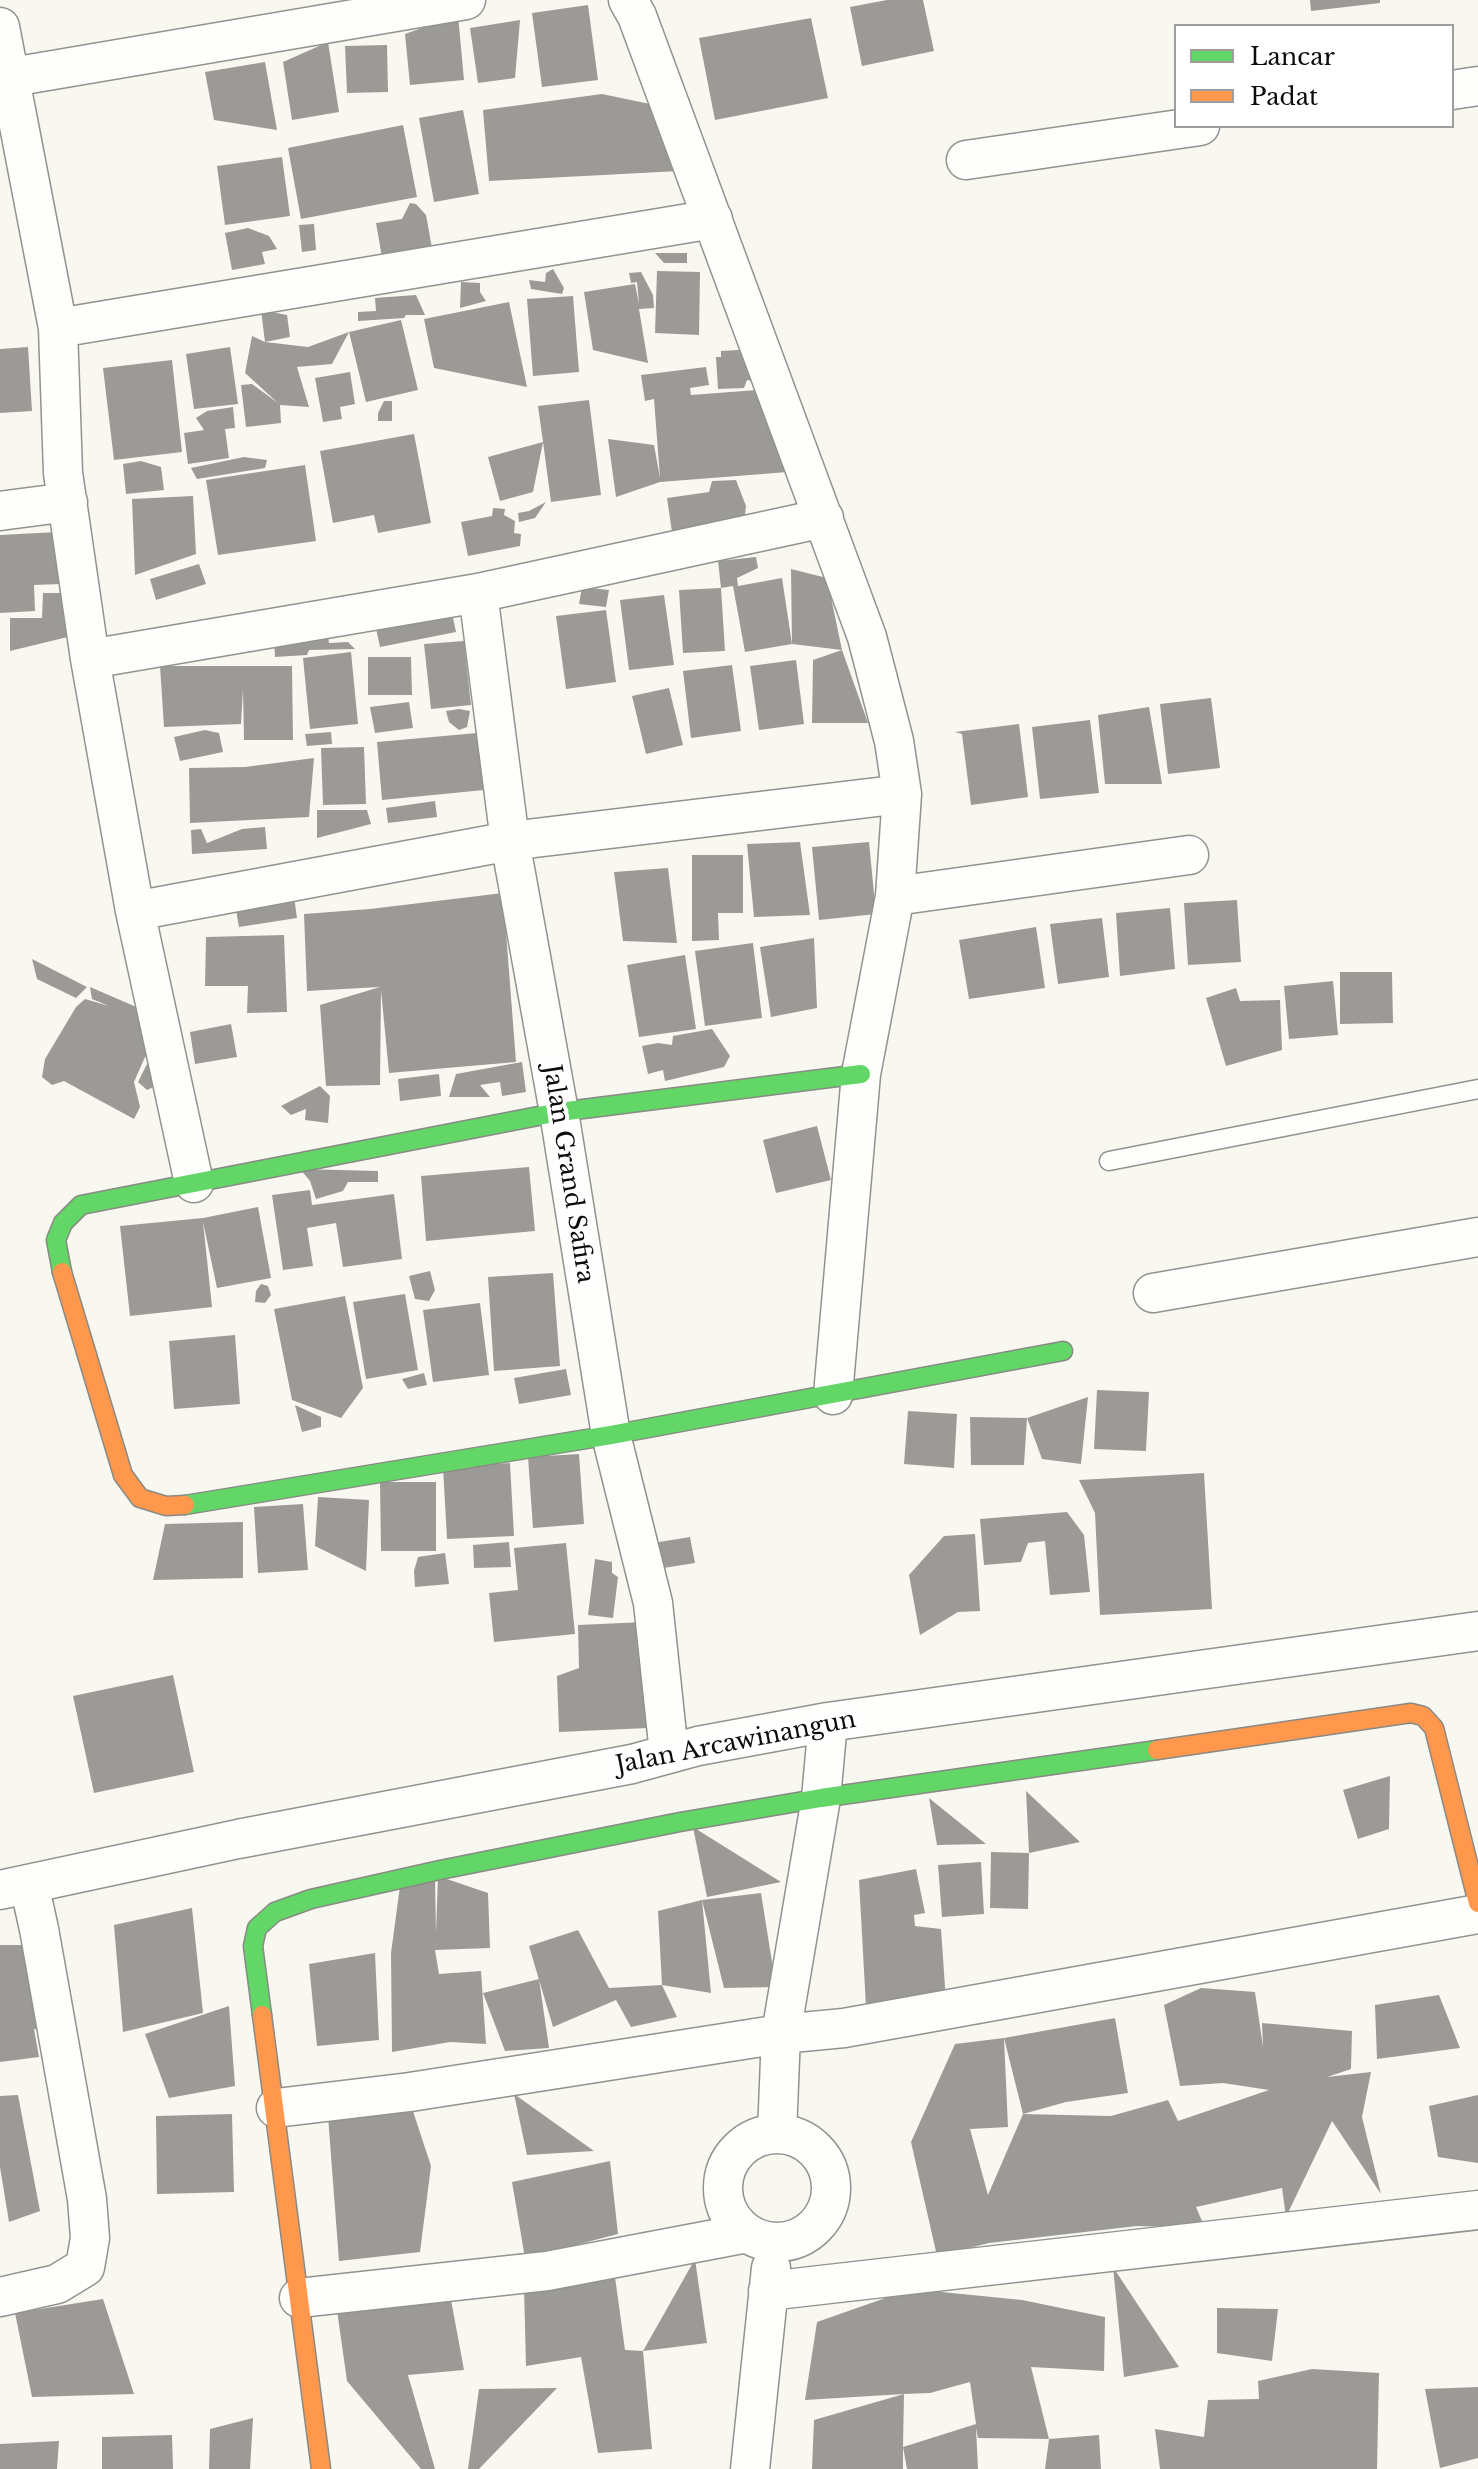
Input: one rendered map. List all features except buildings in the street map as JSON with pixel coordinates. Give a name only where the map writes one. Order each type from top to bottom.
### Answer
[{"type":"street","points":[[4,78],[466,0]]},
{"type":"street","points":[[628,0],[637,16],[867,637],[894,741],[902,794],[895,896],[861,1074],[833,1395]]},
{"type":"street","points":[[0,27],[4,78],[58,328],[63,473],[90,659],[135,911],[194,1183]]},
{"type":"street","points":[[1454,90],[1478,86]]},
{"type":"street","points":[[966,160],[1186,128]]},
{"type":"street","points":[[58,328],[713,219]]},
{"type":"street","points":[[0,511],[68,502]]},
{"type":"street","points":[[90,659],[478,593],[824,518]]},
{"type":"street","name":"Jalan Grand Safira","points":[[478,593],[510,841],[559,1112],[611,1435],[653,1603],[669,1753]]},
{"type":"street","points":[[135,911],[510,841],[902,794]]},
{"type":"street","points":[[895,896],[1189,855]]},
{"type":"street","points":[[861,1074],[559,1112],[81,1205],[63,1223],[56,1240],[57,1256],[123,1475],[140,1498],[166,1506],[199,1504],[611,1435],[1063,1351]]},
{"type":"street","points":[[1153,1293],[1478,1237]]},
{"type":"street","name":"Jalan Arcawinangun","points":[[14,1887],[238,1839],[632,1764],[669,1753],[828,1722],[1478,1631]]},
{"type":"street","points":[[321,2469],[253,1946],[257,1928],[275,1912],[311,1899],[440,1870],[680,1822],[821,1798],[1411,1713],[1423,1716],[1434,1728],[1478,1903]]},
{"type":"street","points":[[777,2134],[781,2034],[821,1798],[828,1722]]},
{"type":"street","points":[[0,2297],[57,2284],[85,2267],[90,2238],[85,2184],[39,1929],[14,1887]]},
{"type":"street","points":[[276,2108],[410,2092],[781,2034],[844,2028],[1478,1914]]},
{"type":"street","points":[[299,2298],[547,2271],[760,2237],[785,2242],[803,2235],[821,2219],[828,2206],[831,2189],[824,2161],[812,2147],[798,2138],[777,2134],[759,2136],[742,2145],[730,2160],[722,2183],[732,2219],[760,2237],[768,2291],[744,2468]]},
{"type":"street","points":[[768,2291],[1478,2210]]},
{"type":"lane","points":[[1109,1161],[1478,1089]]},
{"type":"traffic: fast","points":[[62,1272],[56,1240],[63,1223],[81,1205],[559,1112],[861,1074]]},
{"type":"traffic: fast","points":[[185,1505],[611,1435],[1063,1351]]},
{"type":"traffic: fast","points":[[262,2015],[253,1946],[257,1928],[275,1912],[311,1899],[680,1822],[821,1798],[1157,1750]]},
{"type":"traffic: slow","points":[[62,1272],[123,1475],[140,1498],[166,1506],[185,1505]]},
{"type":"traffic: slow","points":[[1157,1750],[1411,1713],[1423,1716],[1434,1728],[1478,1903]]},
{"type":"traffic: slow","points":[[262,2015],[321,2469]]}]
